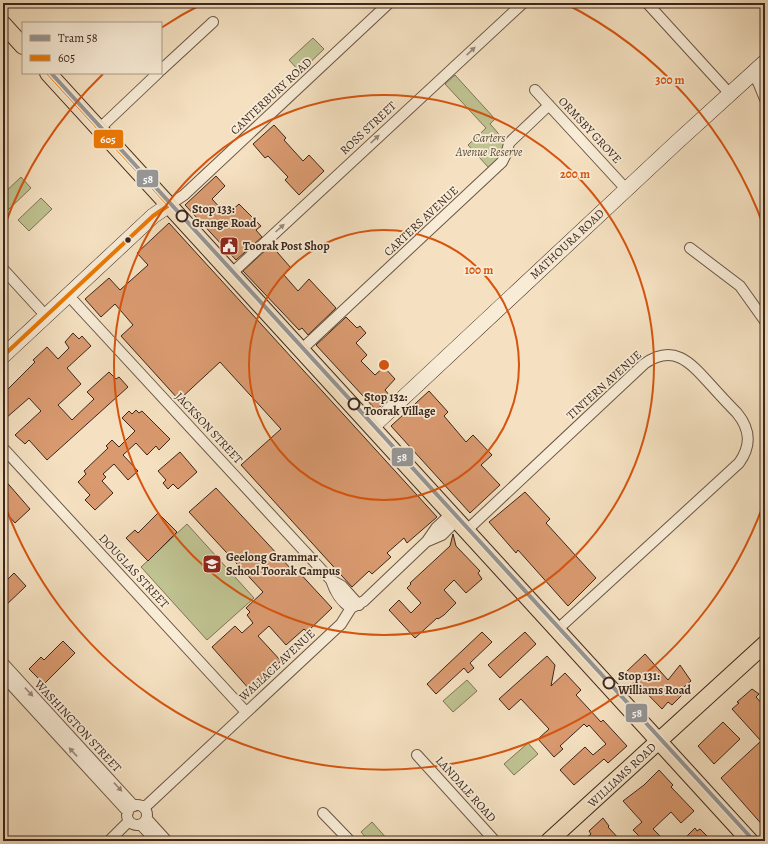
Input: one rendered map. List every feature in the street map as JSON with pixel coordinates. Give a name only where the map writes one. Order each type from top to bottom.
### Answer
[{"type":"main road","points":[[3,24],[22,45]]},
{"type":"main road","points":[[49,74],[750,841]]},
{"type":"main road","name":"WILLIAMS ROAD","points":[[550,841],[765,644]]},
{"type":"street","name":"CANTERBURY ROAD","points":[[169,205],[184,195],[388,3]]},
{"type":"street","name":"ROSS STREET","points":[[231,274],[523,3]]},
{"type":"street","points":[[646,3],[730,94]]},
{"type":"street","points":[[162,69],[213,22]]},
{"type":"street","name":"MATHOURA ROAD","points":[[372,427],[626,189],[765,62]]},
{"type":"street","points":[[98,128],[157,74]]},
{"type":"street","points":[[752,75],[758,82],[765,99]]},
{"type":"street","name":"ORMSBY GROVE","points":[[535,90],[626,189]]},
{"type":"street","name":"CARTERS AVENUE","points":[[301,350],[502,162],[508,152],[509,143],[549,105]]},
{"type":"street","points":[[3,356],[153,216],[169,205]]},
{"type":"street","points":[[690,248],[740,286],[765,321]]},
{"type":"street","points":[[3,269],[46,316]]},
{"type":"street","name":"JACKSON STREET","points":[[68,295],[331,580],[342,586],[355,606]]},
{"type":"street","name":"TINTERN AVENUE","points":[[458,522],[644,364],[657,356],[672,355],[689,362],[722,397],[742,420],[746,427],[748,442],[744,455],[734,468],[558,630]]},
{"type":"street","name":"DOUGLAS STREET","points":[[3,448],[246,712]]},
{"type":"street","name":"WALLACE AVENUE","points":[[109,841],[134,812],[246,712],[340,624],[355,606],[427,541],[442,535],[458,522]]},
{"type":"street","name":"WASHINGTON STREET","points":[[3,663],[134,812]]},
{"type":"street","name":"WASHINGTON STREET","points":[[3,676],[134,812]]},
{"type":"street","name":"LANDALE ROAD","points":[[417,755],[495,841]]},
{"type":"street","points":[[134,812],[147,812],[144,822],[136,826],[134,812]]},
{"type":"street","points":[[323,813],[350,841]]},
{"type":"street","points":[[144,822],[156,841]]},
{"type":"street","points":[[144,822],[167,841]]},
{"type":"green space","points":[[313,38],[324,49],[300,72],[289,60]]},
{"type":"green space","name":"Carters Avenue Reserve","points":[[455,75],[495,119],[490,124],[500,136],[504,146],[503,151],[496,162],[489,168],[468,145],[486,128],[445,84]]},
{"type":"green space","points":[[21,177],[31,188],[8,210],[3,204],[3,194]]},
{"type":"green space","points":[[41,198],[52,209],[29,231],[18,220]]},
{"type":"green space","points":[[187,524],[254,598],[207,640],[141,567]]},
{"type":"green space","points":[[467,680],[477,691],[453,712],[443,701]]},
{"type":"green space","points":[[528,743],[538,754],[514,775],[504,764]]},
{"type":"green space","points":[[372,822],[389,841],[369,841],[361,832]]},
{"type":"building","points":[[274,125],[286,138],[284,140],[303,161],[309,155],[324,171],[299,195],[285,180],[288,177],[268,156],[265,158],[253,144]]},
{"type":"building","points":[[216,176],[225,186],[212,199],[222,210],[227,205],[231,211],[239,204],[261,226],[256,230],[262,237],[236,260],[185,205]]},
{"type":"building","points":[[169,223],[437,517],[407,543],[404,538],[387,553],[391,557],[372,574],[369,571],[352,587],[241,465],[281,429],[220,362],[179,400],[121,336],[133,325],[115,304],[101,317],[85,299],[109,278],[120,290],[148,265],[137,253]]},
{"type":"building","points":[[271,245],[291,268],[284,275],[298,291],[309,279],[336,308],[308,335],[302,328],[299,330],[243,271]]},
{"type":"building","points":[[346,317],[357,328],[360,326],[366,333],[356,343],[367,355],[361,361],[375,375],[384,367],[395,379],[385,390],[391,397],[376,410],[316,345]]},
{"type":"building","points":[[73,333],[79,339],[82,336],[91,346],[67,368],[81,384],[58,405],[72,420],[94,399],[87,392],[109,372],[116,379],[119,377],[128,387],[47,460],[29,440],[25,444],[15,435],[41,411],[29,398],[6,418],[3,414],[3,394],[35,362],[33,360],[47,347],[58,359],[69,348],[65,342]]},
{"type":"building","points":[[429,391],[448,412],[444,416],[466,442],[473,435],[492,455],[481,465],[500,485],[470,513],[391,426]]},
{"type":"building","points":[[136,410],[139,413],[142,411],[170,439],[159,450],[156,446],[147,455],[136,443],[123,455],[138,471],[128,480],[114,464],[103,474],[106,477],[102,481],[113,493],[95,510],[85,500],[90,495],[78,482],[86,474],[84,471],[108,448],[106,446],[112,440],[119,447],[135,431],[122,418],[129,411],[132,414]]},
{"type":"building","points":[[180,452],[197,472],[178,489],[173,484],[168,489],[163,483],[166,480],[158,471]]},
{"type":"building","points":[[3,478],[30,509],[15,523],[7,514],[3,518]]},
{"type":"building","points":[[216,488],[292,570],[295,568],[332,608],[307,632],[304,629],[286,645],[269,626],[258,636],[281,661],[250,690],[212,647],[235,626],[242,633],[253,623],[247,615],[250,612],[246,608],[263,592],[189,512]]},
{"type":"building","points":[[525,492],[550,519],[546,523],[596,578],[568,606],[518,550],[516,553],[489,522]]},
{"type":"building","points":[[158,513],[177,532],[148,561],[126,538],[135,530],[138,533]]},
{"type":"building","points":[[453,534],[456,546],[480,571],[478,573],[482,579],[466,593],[454,580],[444,590],[456,603],[444,615],[438,619],[437,618],[415,638],[389,610],[399,600],[411,613],[421,603],[407,588],[411,584],[410,583],[450,546]]},
{"type":"building","points":[[14,573],[26,586],[3,608],[3,584]]},
{"type":"building","points":[[482,632],[492,642],[470,663],[474,668],[468,673],[464,668],[436,694],[427,684]]},
{"type":"building","points":[[525,632],[536,644],[500,678],[488,665]]},
{"type":"building","points":[[63,641],[75,653],[44,684],[29,669],[41,657],[44,660]]},
{"type":"building","points":[[645,654],[668,680],[680,665],[691,681],[683,688],[686,691],[672,705],[668,702],[662,709],[626,672]]},
{"type":"building","points":[[547,656],[555,665],[551,686],[565,673],[581,690],[576,695],[601,722],[603,720],[627,746],[608,763],[604,759],[574,785],[560,770],[585,747],[593,755],[606,744],[589,725],[587,727],[584,724],[560,746],[563,749],[554,757],[538,739],[549,729],[521,699],[509,710],[499,699]]},
{"type":"building","points":[[752,689],[759,694],[756,697],[765,707],[765,828],[721,778],[761,741],[732,709],[739,703],[737,702]]},
{"type":"building","points":[[723,722],[740,739],[714,764],[698,746]]},
{"type":"building","points":[[659,770],[673,785],[671,787],[694,811],[681,823],[671,812],[653,829],[665,841],[644,841],[633,830],[642,822],[623,801],[644,785]]},
{"type":"building","points":[[603,818],[609,826],[608,827],[621,841],[583,841],[591,834],[589,831]]},
{"type":"building","points":[[695,828],[697,831],[700,829],[712,841],[682,841]]},
{"type":"tram line","name":"58","points":[[52,74],[754,841]]},
{"type":"transit line","name":"605","points":[[49,74],[169,205]]},
{"type":"transit line","name":"605","points":[[3,356],[153,216],[169,205]]},
{"type":"place","name":"Stop 133: Grange Road","points":[[182,216]]},
{"type":"place","name":"Toorak Post Shop","points":[[229,246]]},
{"type":"place","name":"Stop 132: Toorak Village","points":[[354,404]]},
{"type":"place","name":"Geelong Grammar School Toorak Campus","points":[[212,564]]},
{"type":"place","name":"Stop 131: Williams Road","points":[[609,683]]}]
